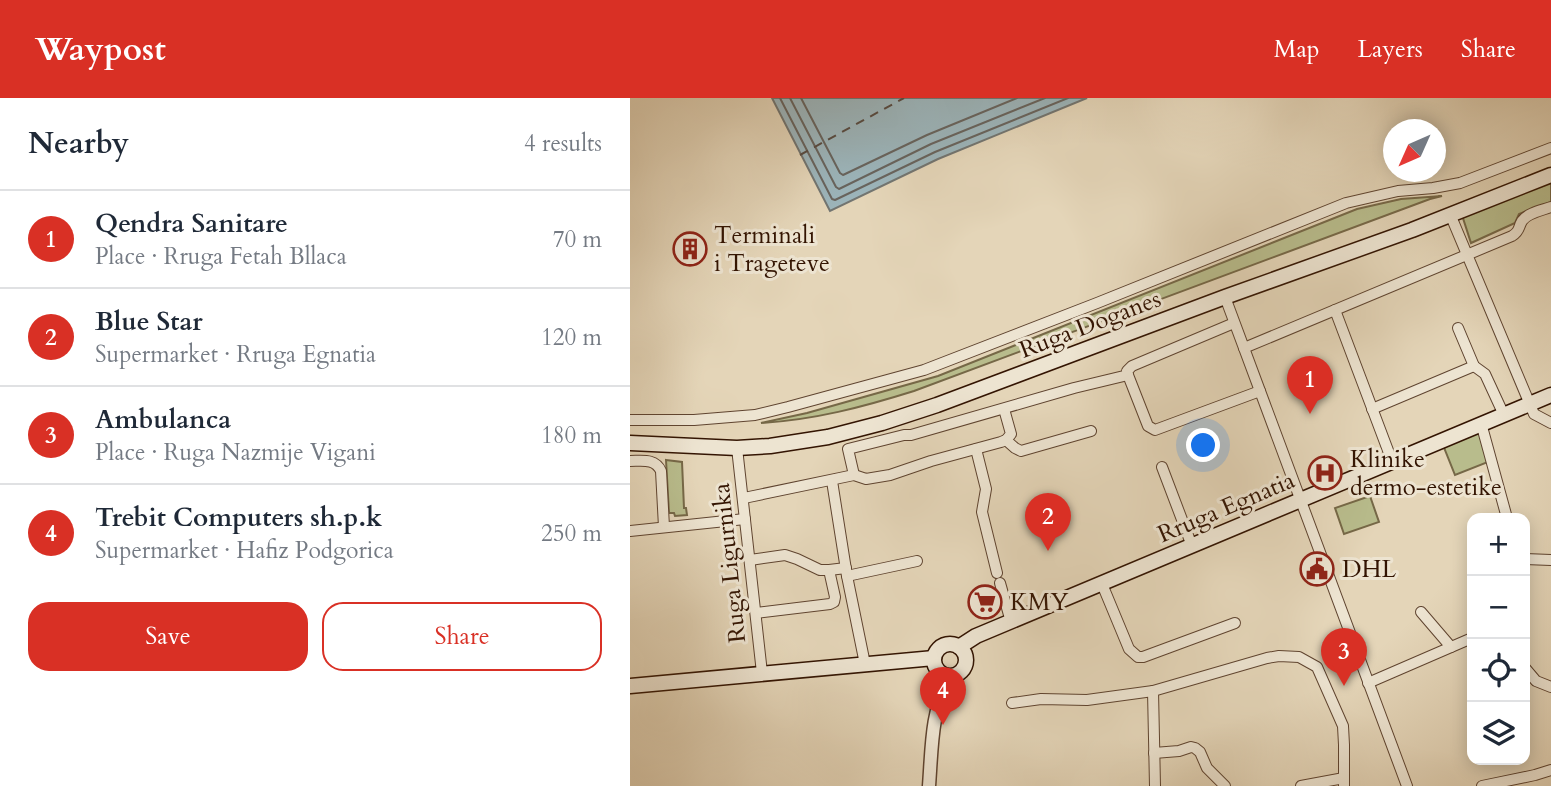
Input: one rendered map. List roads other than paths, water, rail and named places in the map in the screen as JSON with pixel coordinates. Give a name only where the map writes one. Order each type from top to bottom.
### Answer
[{"type":"main road","name":"Ruga Doganes","points":[[630,443],[737,448],[770,446],[828,437],[909,415],[1551,175]]},
{"type":"main road","name":"Rruga Egnatia","points":[[959,647],[976,636],[1551,394]]},
{"type":"main road","points":[[943,646],[959,647],[966,655],[966,666],[960,674],[949,677],[937,671],[934,658],[939,649],[943,646]]},
{"type":"main road","points":[[630,686],[934,658]]},
{"type":"street","points":[[630,420],[694,420],[755,415],[924,370],[1346,203],[1389,192],[1460,183],[1551,148]]},
{"type":"street","points":[[1244,348],[1516,234],[1526,217],[1551,207]]},
{"type":"street","points":[[1450,214],[1534,414],[1551,423]]},
{"type":"street","points":[[1225,298],[1407,786]]},
{"type":"street","points":[[1335,310],[1392,461]]},
{"type":"street","points":[[1234,323],[1132,366],[1127,371],[1128,375],[1148,426],[1155,430],[1260,391]]},
{"type":"street","points":[[1458,328],[1474,366],[1485,374],[1503,414]]},
{"type":"street","points":[[1372,409],[1474,366]]},
{"type":"street","points":[[854,475],[848,449],[911,435],[1128,375]]},
{"type":"street","points":[[744,498],[854,475],[866,479],[890,475],[1006,440],[1012,434],[1004,409]]},
{"type":"street","points":[[1482,423],[1506,513]]},
{"type":"street","points":[[1006,440],[1021,451],[1091,431]]},
{"type":"street","name":"Ruga Ligurnika","points":[[737,448],[762,673]]},
{"type":"street","points":[[976,449],[986,489],[982,512],[1011,622]]},
{"type":"street","points":[[630,461],[652,462],[658,465],[661,471],[664,527]]},
{"type":"street","points":[[1162,467],[1192,546]]},
{"type":"street","points":[[832,481],[846,572],[865,664]]},
{"type":"street","points":[[630,531],[745,519]]},
{"type":"street","points":[[750,560],[785,555],[820,570],[846,572],[916,561]]},
{"type":"street","points":[[1530,559],[1551,560]]},
{"type":"street","points":[[756,613],[834,602],[829,570]]},
{"type":"street","points":[[1102,584],[1129,649],[1138,657],[1235,623]]},
{"type":"street","points":[[1421,612],[1451,647]]},
{"type":"street","points":[[1368,683],[1470,639]]},
{"type":"street","points":[[1012,703],[1041,699],[1087,700],[1153,691],[1279,656],[1299,657],[1317,667],[1343,726],[1344,782],[1301,786]]},
{"type":"street","points":[[1530,674],[1536,681],[1551,687]]},
{"type":"street","points":[[929,786],[936,710],[949,677]]},
{"type":"street","points":[[1153,691],[1156,786]]},
{"type":"street","points":[[1154,753],[1195,748],[1200,752],[1207,768],[1225,786]]},
{"type":"street","points":[[1482,786],[1551,770]]},
{"type":"water","points":[[772,98],[1087,98],[938,159],[830,211]]},
{"type":"place","name":"Terminali i Trageteve","points":[[690,249]]},
{"type":"place","name":"Qendra Sanitare","points":[[1310,414]]},
{"type":"place","name":"Klinike dermo-estetike","points":[[1325,473]]},
{"type":"place","name":"Blue Star","points":[[1048,551]]},
{"type":"place","name":"DHL","points":[[1317,569]]},
{"type":"place","name":"KMY","points":[[985,602]]},
{"type":"place","name":"Ambulanca","points":[[1344,686]]},
{"type":"place","name":"Trebit Computers sh.p.k","points":[[943,725]]}]
